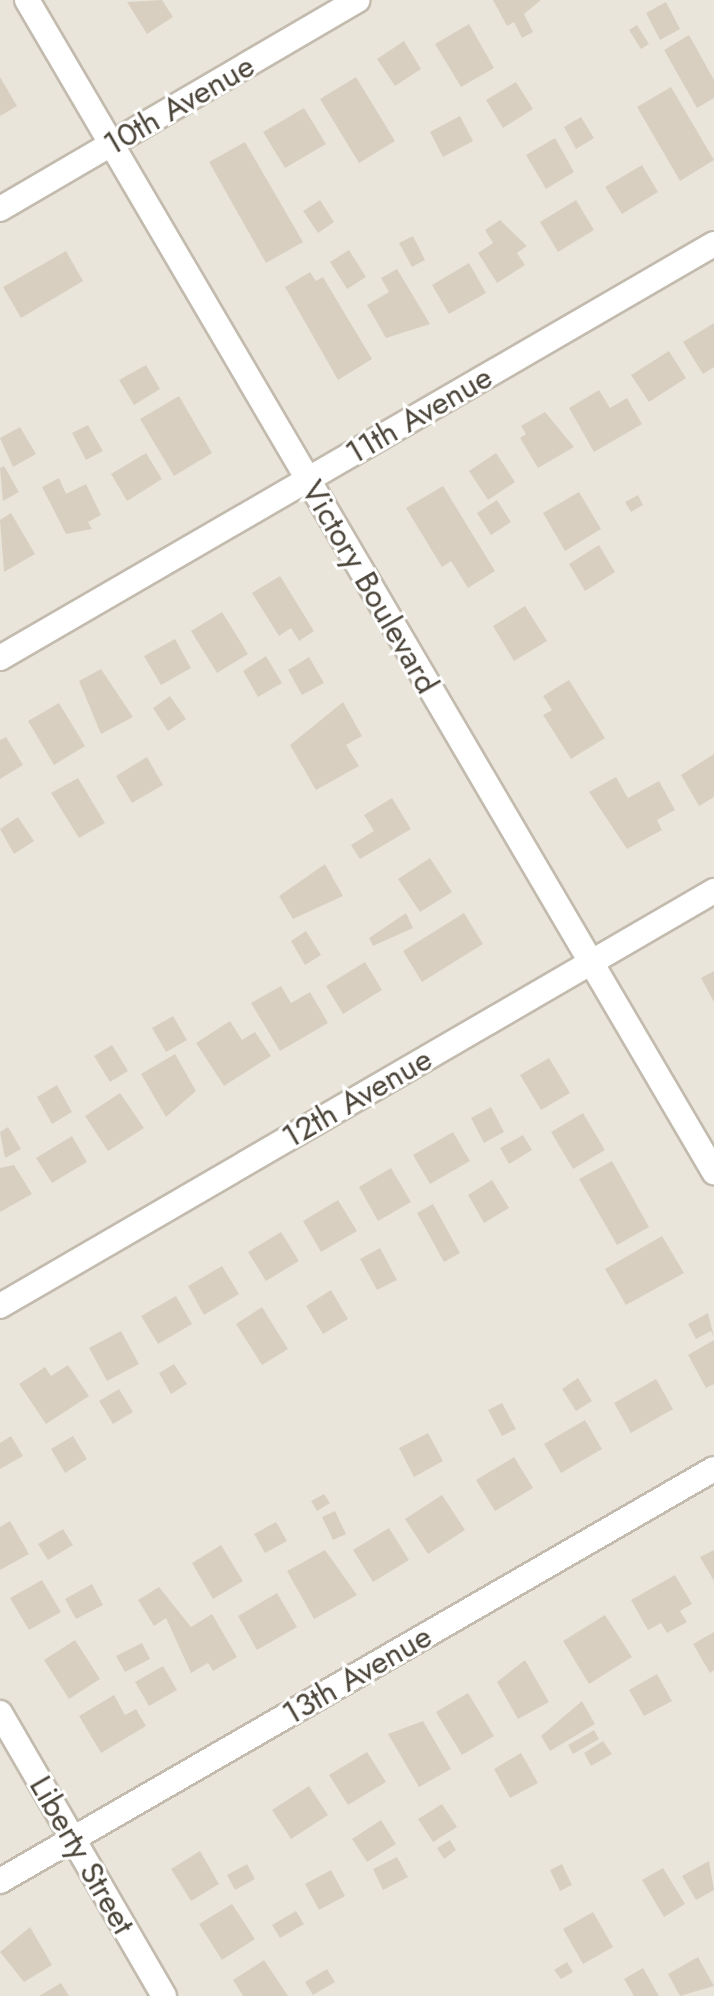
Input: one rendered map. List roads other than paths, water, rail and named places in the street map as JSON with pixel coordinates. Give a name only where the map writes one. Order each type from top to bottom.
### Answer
[{"type":"street","name":"Victory Boulevard","points":[[27,0],[714,1172]]},
{"type":"street","name":"10th Avenue","points":[[0,209],[357,0]]},
{"type":"street","name":"11th Avenue","points":[[0,658],[714,244]]},
{"type":"street","name":"12th Avenue","points":[[0,1306],[714,891]]},
{"type":"street","name":"13th Avenue","points":[[0,1881],[714,1469]]},
{"type":"street","name":"Liberty Street","points":[[0,1713],[164,1996]]}]
